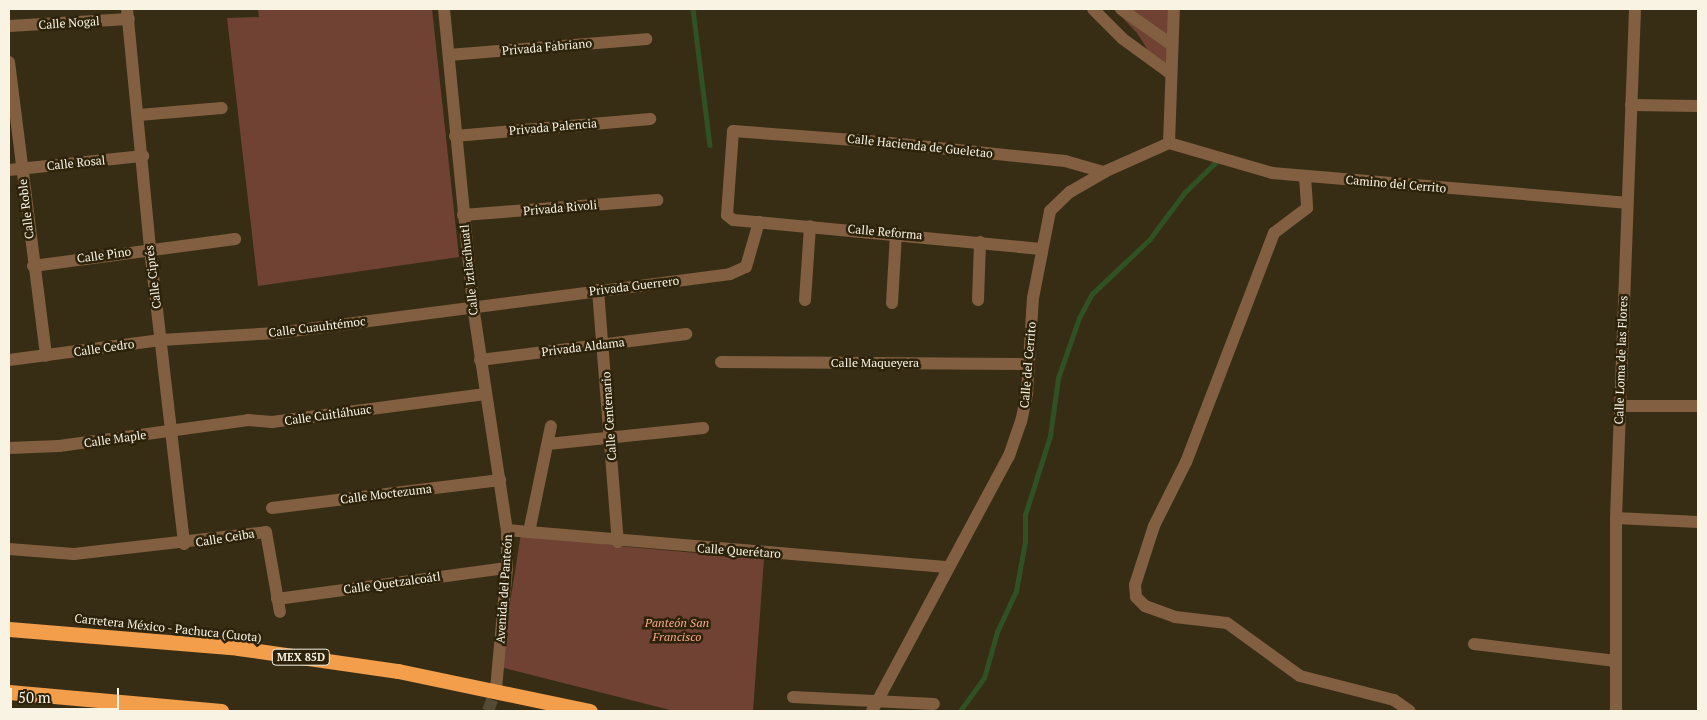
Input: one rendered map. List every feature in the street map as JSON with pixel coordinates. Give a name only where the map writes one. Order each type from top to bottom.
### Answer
[{"type":"highway","name":"Carretera México - Pachuca (Cuota)","points":[[9,629],[238,648],[425,676],[590,711]]},
{"type":"highway","points":[[9,692],[220,711]]},
{"type":"street","name":"Calle Iztlacíhuatl","points":[[444,9],[473,306],[507,530]]},
{"type":"street","points":[[1093,9],[1122,39],[1171,74]]},
{"type":"street","points":[[1121,9],[1172,45]]},
{"type":"street","points":[[1169,143],[1174,9]]},
{"type":"street","name":"Calle Loma de las Flores","points":[[1616,711],[1616,518],[1619,406],[1635,9]]},
{"type":"street","name":"Calle Nogal","points":[[9,26],[128,14]]},
{"type":"street","name":"Calle Ciprés","points":[[128,14],[139,115],[150,249],[184,544]]},
{"type":"street","name":"Privada Fabriano","points":[[449,55],[646,39]]},
{"type":"street","name":"Calle Roble","points":[[9,62],[15,170],[33,266],[46,356]]},
{"type":"street","points":[[1631,105],[1698,106]]},
{"type":"street","points":[[139,115],[222,108]]},
{"type":"street","name":"Privada Palencia","points":[[455,136],[650,119]]},
{"type":"street","name":"Calle Hacienda de Gueletao","points":[[729,218],[733,131],[881,142],[1065,161],[1104,172]]},
{"type":"street","name":"Calle del Cerrito","points":[[875,706],[1009,456],[1021,422],[1029,364],[1033,298],[1041,249],[1050,211],[1070,192],[1104,172],[1169,143]]},
{"type":"street","name":"Camino del Cerrito","points":[[1169,143],[1272,173],[1626,203]]},
{"type":"street","name":"Calle Rosal","points":[[15,170],[142,156]]},
{"type":"street","points":[[1305,177],[1307,208],[1274,233],[1186,462],[1154,526],[1134,585],[1136,596],[1145,606],[1175,617],[1226,624],[1300,676],[1394,700],[1410,711]]},
{"type":"street","name":"Privada Rivoli","points":[[463,215],[657,200]]},
{"type":"street","name":"Calle Reforma","points":[[729,218],[896,233],[1041,249]]},
{"type":"street","name":"Privada Guerrero","points":[[473,306],[742,272],[746,267],[759,222]]},
{"type":"street","points":[[806,300],[810,226]]},
{"type":"street","points":[[892,302],[896,233]]},
{"type":"street","name":"Calle Pino","points":[[33,266],[150,249],[235,240]]},
{"type":"street","points":[[978,300],[980,242]]},
{"type":"street","name":"Calle Centenario","points":[[598,290],[605,344],[618,542]]},
{"type":"street","name":"Calle Cuauhtémoc","points":[[161,340],[276,333],[473,306]]},
{"type":"street","name":"Privada Aldama","points":[[480,360],[686,334]]},
{"type":"street","name":"Calle Cedro","points":[[9,360],[161,340]]},
{"type":"street","name":"Calle Maqueyera","points":[[721,362],[1029,364]]},
{"type":"street","name":"Calle Cuitláhuac","points":[[171,431],[248,420],[272,422],[485,394]]},
{"type":"street","points":[[1619,406],[1698,406]]},
{"type":"street","name":"Avenida del Panteón","points":[[496,688],[507,568],[507,530],[529,532],[551,426]]},
{"type":"street","points":[[548,444],[703,428]]},
{"type":"street","name":"Calle Maple","points":[[9,448],[59,446],[171,431]]},
{"type":"street","name":"Calle Moctezuma","points":[[272,508],[500,480]]},
{"type":"street","points":[[1616,518],[1698,522]]},
{"type":"street","name":"Calle Ceiba","points":[[184,544],[266,532],[277,599]]},
{"type":"street","name":"Calle Querétaro","points":[[529,532],[618,542],[949,567]]},
{"type":"street","points":[[9,549],[74,554],[184,544]]},
{"type":"street","name":"Calle Quetzalcoátl","points":[[277,599],[507,568]]},
{"type":"street","points":[[277,599],[280,612]]},
{"type":"street","points":[[1474,644],[1616,661]]},
{"type":"street","points":[[794,697],[875,706],[934,704]]},
{"type":"green space","points":[[258,9],[432,9],[459,257],[258,286],[227,18],[259,17]]},
{"type":"green space","points":[[1114,9],[1171,9],[1170,85],[1137,33]]},
{"type":"green space","name":"Panteón San Francisco","points":[[521,533],[618,546],[764,559],[753,711],[674,711],[500,667]]},
{"type":"waterway","points":[[693,9],[710,145]]},
{"type":"waterway","points":[[960,711],[984,678],[997,632],[1016,591],[1025,542],[1025,515],[1050,436],[1058,378],[1079,318],[1092,294],[1149,240],[1185,192],[1219,159]]},
{"type":"tunnel","points":[[488,711],[496,689]]}]
